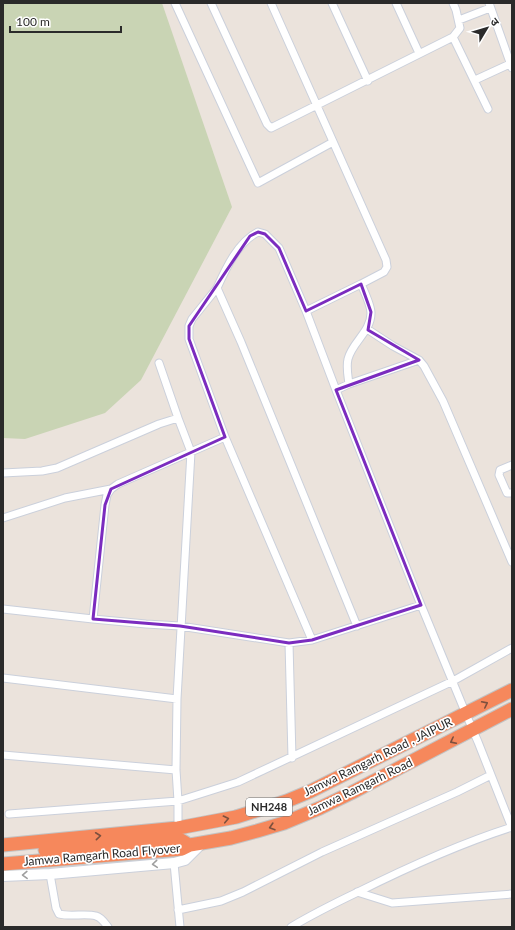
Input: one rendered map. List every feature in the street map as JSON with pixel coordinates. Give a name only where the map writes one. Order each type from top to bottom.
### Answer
[{"type":"highway","name":"Jamwa Ramgarh Road , JAIPUR","points":[[3,845],[178,828],[236,817],[279,804],[312,791],[512,690]]},
{"type":"highway","name":"Jamwa Ramgarh Road","points":[[195,844],[231,838],[284,823],[351,793],[512,709]]},
{"type":"highway","points":[[341,776],[351,793]]},
{"type":"highway","points":[[3,853],[153,847],[181,840],[195,844]]},
{"type":"highway","name":"Jamwa Ramgarh Road Flyover","points":[[3,864],[153,847]]},
{"type":"main road","points":[[3,876],[50,874],[174,863],[185,860],[195,844]]},
{"type":"street","points":[[175,3],[258,183],[333,142]]},
{"type":"street","points":[[211,3],[269,127],[271,128],[419,53],[454,37],[460,28],[453,3]]},
{"type":"street","points":[[271,3],[386,260],[387,266],[384,272],[306,311]]},
{"type":"street","points":[[332,3],[368,80]]},
{"type":"street","points":[[396,3],[419,53]]},
{"type":"street","points":[[459,20],[489,5],[511,65],[475,80]]},
{"type":"street","points":[[454,37],[488,110]]},
{"type":"street","points":[[291,927],[317,911],[439,854],[492,833],[512,827],[336,390],[306,311],[278,248],[265,234],[258,232],[250,236],[242,244],[223,275],[217,288],[192,319],[189,339],[225,437],[312,640]]},
{"type":"street","points":[[349,384],[347,370],[348,359],[352,349],[367,329],[371,312],[361,284]]},
{"type":"street","points":[[217,288],[241,342],[357,626]]},
{"type":"street","points":[[367,329],[393,346],[419,360],[424,366],[443,401],[512,562]]},
{"type":"street","points":[[336,390],[349,384],[419,360]]},
{"type":"street","points":[[159,363],[190,452],[180,626],[176,770],[178,828]]},
{"type":"street","points":[[3,473],[35,472],[57,468],[159,424],[178,418]]},
{"type":"street","points":[[3,518],[65,498],[111,489],[130,478],[225,437]]},
{"type":"street","points":[[512,465],[500,470],[499,475],[505,491],[512,494]]},
{"type":"street","points":[[93,619],[106,495],[111,489]]},
{"type":"street","points":[[3,609],[93,619],[180,626],[289,643],[312,640],[422,605]]},
{"type":"street","points":[[289,643],[292,758]]},
{"type":"street","points":[[9,814],[178,801],[238,782],[292,758],[453,681],[512,648]]},
{"type":"street","points":[[3,678],[178,699]]},
{"type":"street","points":[[3,755],[176,770]]},
{"type":"street","points":[[178,910],[221,901],[243,892],[322,852],[457,792],[491,775]]},
{"type":"street","points":[[174,863],[180,927]]},
{"type":"street","points":[[50,874],[56,908],[59,914],[96,916],[108,927]]},
{"type":"street","points":[[357,892],[392,903],[512,894]]},
{"type":"highlighted area","points":[[258,232],[265,234],[279,248],[306,311],[361,284],[371,312],[368,330],[419,360],[336,390],[421,605],[312,640],[289,643],[180,626],[93,619],[105,505],[111,489],[225,437],[189,339],[189,326],[250,236]]},
{"type":"green space","points":[[3,3],[162,3],[232,207],[141,380],[105,413],[25,439],[3,438]]}]
